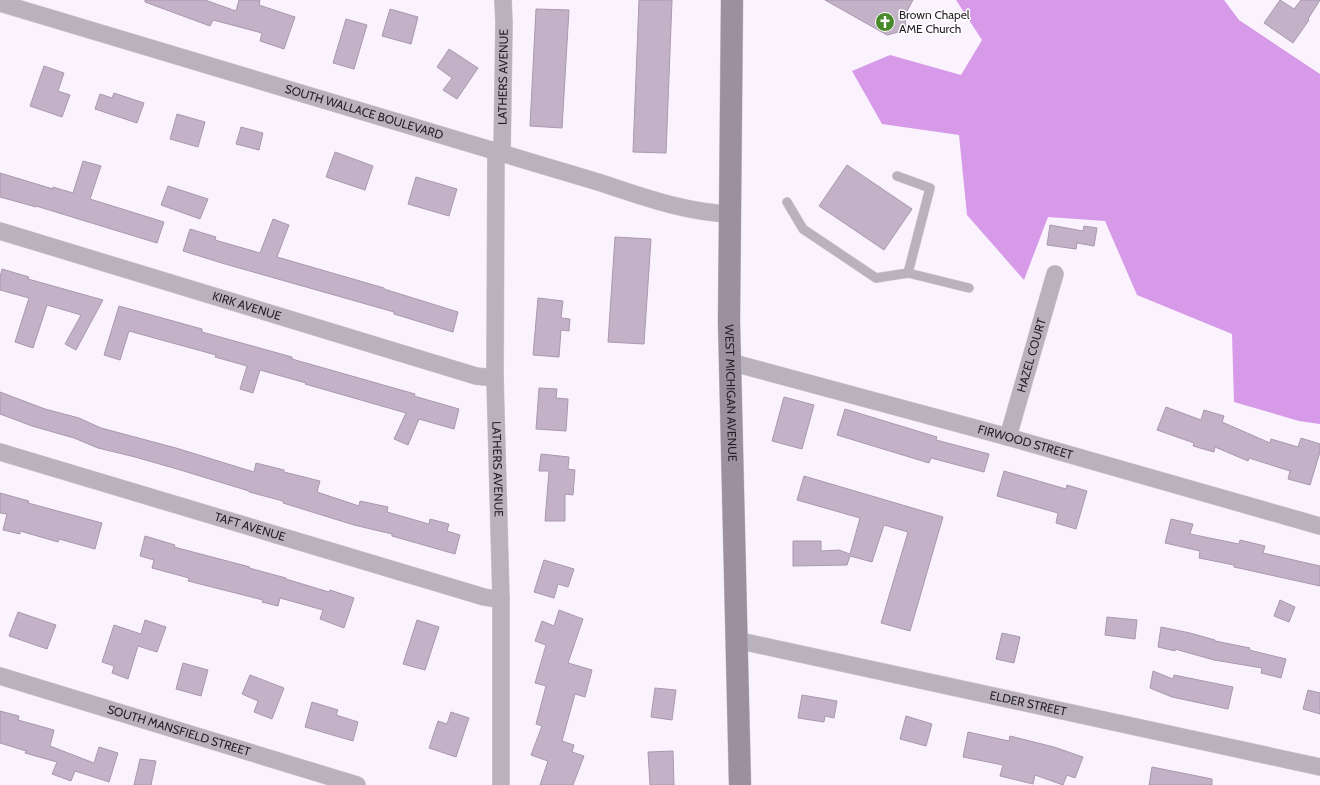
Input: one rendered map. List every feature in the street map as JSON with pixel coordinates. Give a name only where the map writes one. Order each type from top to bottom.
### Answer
[{"type":"main road","name":"WEST MICHIGAN AVENUE","points":[[732,0],[730,362],[740,785]]},
{"type":"street","name":"LATHERS AVENUE","points":[[501,785],[501,600],[495,378],[499,153],[504,23],[503,0]]},
{"type":"street","name":"SOUTH WALLACE BOULEVARD","points":[[0,3],[667,204],[707,213],[730,214]]},
{"type":"street","name":"KIRK AVENUE","points":[[0,231],[476,376],[495,378]]},
{"type":"street","name":"HAZEL COURT","points":[[1008,437],[1055,274]]},
{"type":"street","name":"FIRWOOD STREET","points":[[730,362],[1008,437],[1320,526]]},
{"type":"street","name":"TAFT AVENUE","points":[[0,452],[484,597],[501,600]]},
{"type":"street","name":"ELDER STREET","points":[[736,640],[1320,767]]},
{"type":"street","name":"SOUTH MANSFIELD STREET","points":[[0,676],[357,785]]},
{"type":"lane","points":[[896,176],[930,188],[908,273]]},
{"type":"lane","points":[[787,202],[803,229],[876,278],[908,273],[969,288]]},
{"type":"shaded area","points":[[956,0],[1224,0],[1239,20],[1320,74],[1320,424],[1299,421],[1234,402],[1232,334],[1137,295],[1105,221],[1048,217],[1024,280],[967,215],[959,135],[882,124],[852,71],[890,55],[961,75],[982,40]]},
{"type":"building","points":[[145,0],[205,0],[236,11],[239,0],[260,0],[259,5],[295,17],[284,49],[260,41],[262,33],[213,20],[210,26],[145,2]]},
{"type":"building","points":[[639,0],[672,0],[666,153],[633,152]]},
{"type":"building","name":"Brown Chapel AME Church","points":[[825,0],[913,0],[905,15],[906,30],[887,35]]},
{"type":"building","points":[[1280,0],[1294,9],[1301,0],[1320,0],[1308,19],[1309,20],[1293,43],[1264,23]]},
{"type":"building","points":[[390,9],[418,17],[411,44],[382,36]]},
{"type":"building","points":[[536,9],[569,10],[562,128],[530,126]]},
{"type":"building","points":[[346,19],[367,25],[354,69],[333,63]]},
{"type":"building","points":[[449,49],[478,68],[457,99],[443,90],[452,78],[437,67]]},
{"type":"building","points":[[44,66],[64,73],[58,91],[70,95],[62,117],[30,106]]},
{"type":"building","points":[[114,93],[144,103],[137,123],[95,109],[100,94],[112,98]]},
{"type":"building","points":[[177,114],[205,122],[198,147],[170,139]]},
{"type":"building","points":[[241,127],[263,133],[259,150],[236,144]]},
{"type":"building","points":[[335,152],[373,166],[365,190],[326,177]]},
{"type":"building","points":[[83,161],[101,166],[90,199],[164,222],[157,243],[36,206],[0,197],[0,173],[53,189],[53,187],[73,193]]},
{"type":"building","points":[[847,165],[912,209],[884,250],[819,206]]},
{"type":"building","points":[[416,177],[457,189],[449,216],[408,204]]},
{"type":"building","points":[[168,186],[208,199],[200,219],[161,205]]},
{"type":"building","points":[[273,219],[289,225],[277,257],[384,288],[458,312],[453,332],[394,314],[394,312],[183,251],[190,229],[216,237],[215,240],[260,253]]},
{"type":"building","points":[[1050,225],[1083,231],[1084,226],[1097,228],[1094,246],[1077,243],[1076,249],[1047,245]]},
{"type":"building","points":[[615,237],[651,239],[644,344],[608,342]]},
{"type":"building","points":[[2,269],[29,277],[28,279],[103,300],[76,350],[65,344],[81,315],[47,305],[33,348],[15,342],[29,298],[0,290],[0,277]]},
{"type":"building","points":[[538,298],[563,301],[561,318],[570,319],[569,331],[561,330],[559,357],[533,355]]},
{"type":"building","points":[[119,306],[202,329],[202,332],[292,357],[292,359],[415,394],[414,396],[459,409],[454,429],[419,419],[408,445],[394,439],[406,413],[260,370],[253,393],[240,389],[247,366],[215,357],[216,355],[129,331],[120,360],[104,355]]},
{"type":"building","points":[[539,388],[557,389],[556,398],[568,399],[566,431],[536,429]]},
{"type":"building","points":[[0,392],[45,409],[79,418],[101,428],[176,448],[254,472],[256,463],[320,481],[317,492],[359,506],[360,501],[388,507],[387,512],[429,524],[430,519],[449,524],[447,531],[460,535],[455,554],[392,536],[392,534],[354,525],[283,503],[283,501],[249,492],[177,469],[98,448],[74,438],[32,426],[0,414]]},
{"type":"building","points":[[784,397],[814,405],[802,449],[772,441]]},
{"type":"building","points":[[1166,407],[1201,420],[1204,410],[1224,416],[1222,422],[1270,443],[1271,439],[1298,447],[1301,438],[1320,444],[1320,452],[1310,485],[1288,479],[1290,471],[1249,458],[1248,461],[1215,447],[1214,452],[1193,446],[1194,443],[1157,430]]},
{"type":"building","points":[[845,409],[937,437],[936,440],[989,454],[984,472],[931,458],[929,463],[837,435]]},
{"type":"building","points":[[541,454],[569,457],[568,469],[575,470],[573,495],[565,494],[565,521],[545,521],[549,471],[539,471]]},
{"type":"building","points":[[1004,471],[1066,489],[1067,485],[1087,491],[1076,529],[1056,523],[1058,513],[997,496]]},
{"type":"building","points":[[804,476],[943,517],[910,631],[881,623],[908,532],[884,525],[872,562],[850,556],[847,565],[793,566],[793,541],[821,541],[821,551],[839,550],[850,554],[860,518],[797,500]]},
{"type":"building","points":[[0,493],[29,501],[28,503],[102,523],[95,549],[59,539],[58,542],[20,531],[20,534],[3,530],[7,514],[0,513]]},
{"type":"building","points":[[1171,519],[1193,524],[1190,534],[1239,544],[1240,540],[1265,546],[1263,553],[1320,566],[1320,586],[1199,558],[1200,551],[1165,543]]},
{"type":"building","points":[[145,536],[175,545],[174,547],[250,567],[249,568],[354,598],[344,628],[320,619],[323,610],[280,598],[278,606],[262,602],[263,600],[188,581],[189,578],[152,568],[154,560],[140,556]]},
{"type":"building","points":[[544,560],[574,569],[568,587],[558,584],[554,598],[534,592]]},
{"type":"building","points":[[1280,600],[1295,607],[1289,622],[1274,616]]},
{"type":"building","points":[[559,610],[583,619],[568,663],[592,670],[585,697],[575,694],[562,741],[574,745],[572,752],[584,756],[573,785],[540,785],[548,761],[531,755],[542,726],[536,724],[546,686],[535,683],[546,645],[535,641],[542,621],[554,626]]},
{"type":"building","points":[[18,612],[56,625],[47,649],[9,636]]},
{"type":"building","points":[[1107,617],[1137,620],[1135,639],[1105,635]]},
{"type":"building","points":[[145,620],[166,627],[157,652],[138,646],[128,679],[112,673],[114,666],[102,662],[114,625],[141,634]]},
{"type":"building","points":[[417,620],[439,627],[425,670],[403,664]]},
{"type":"building","points":[[1161,627],[1190,633],[1215,641],[1250,648],[1249,650],[1286,659],[1281,678],[1261,673],[1262,668],[1214,660],[1175,649],[1175,651],[1158,647]]},
{"type":"building","points":[[1002,633],[1020,637],[1014,663],[996,659]]},
{"type":"building","points":[[183,663],[208,670],[201,696],[176,689]]},
{"type":"building","points":[[1153,671],[1173,679],[1174,675],[1233,687],[1228,709],[1172,697],[1150,688]]},
{"type":"building","points":[[250,675],[284,688],[272,719],[254,712],[258,701],[242,694]]},
{"type":"building","points":[[655,688],[676,690],[672,720],[651,717]]},
{"type":"building","points":[[1308,690],[1320,693],[1320,714],[1303,709]]},
{"type":"building","points":[[802,695],[837,701],[834,718],[825,716],[824,722],[798,718]]},
{"type":"building","points":[[312,702],[338,710],[336,715],[358,722],[353,741],[305,727]]},
{"type":"building","points":[[0,711],[19,716],[18,720],[54,730],[50,746],[94,763],[99,747],[118,753],[109,782],[75,771],[71,781],[52,774],[57,762],[25,753],[26,751],[0,743]]},
{"type":"building","points":[[451,712],[469,718],[456,757],[429,748],[438,721],[447,724]]},
{"type":"building","points":[[906,716],[932,724],[926,746],[900,739]]},
{"type":"building","points":[[968,732],[1009,741],[1010,736],[1054,747],[1083,757],[1075,778],[1067,775],[1063,785],[1035,775],[1033,784],[1000,776],[1003,765],[963,757]]},
{"type":"building","points":[[673,751],[674,785],[650,785],[648,752]]},
{"type":"building","points":[[140,759],[156,761],[151,785],[134,785]]},
{"type":"building","points":[[1152,767],[1212,779],[1212,785],[1149,785]]},
{"type":"place","name":"Brown Chapel AME Church","points":[[885,22]]}]
